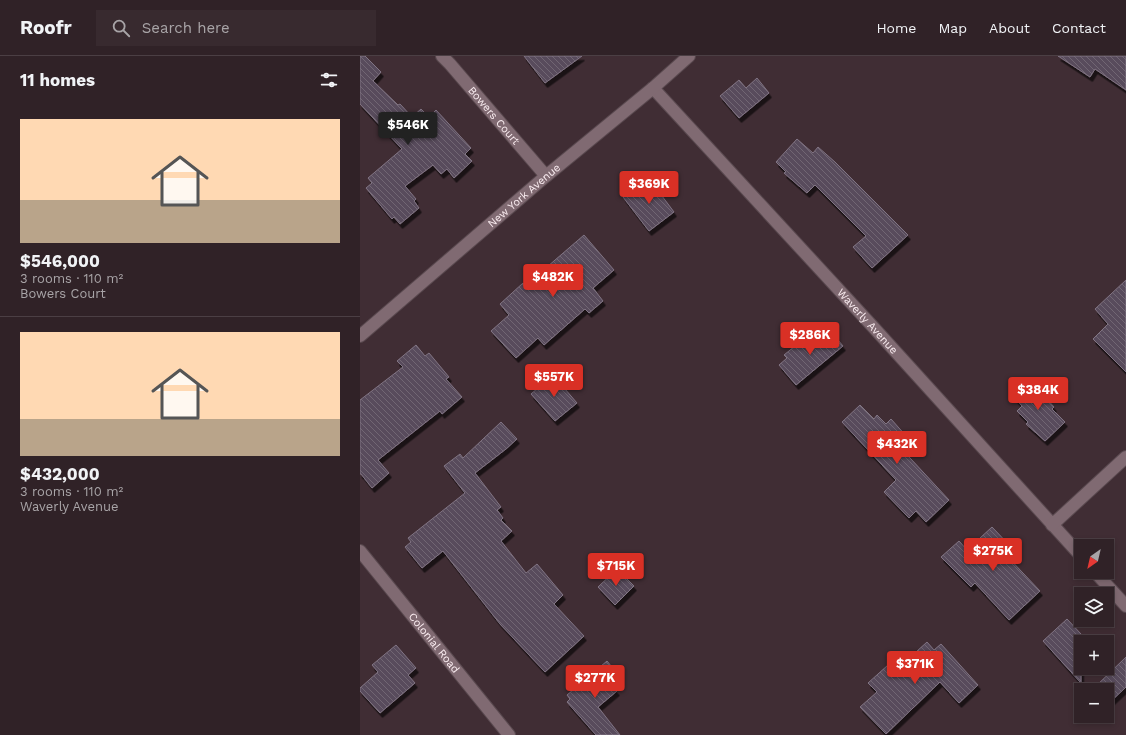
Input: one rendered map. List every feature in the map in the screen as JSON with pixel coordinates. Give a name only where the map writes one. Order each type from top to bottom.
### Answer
[{"type":"street","name":"Bowers Court","points":[[442,56],[546,176]]},
{"type":"street","name":"New York Avenue","points":[[360,336],[546,176],[653,88],[689,56]]},
{"type":"street","name":"Waverly Avenue","points":[[653,88],[881,335],[1074,548]]},
{"type":"street","points":[[1052,524],[1126,457]]},
{"type":"street","name":"Colonial Road","points":[[360,551],[509,735]]},
{"type":"street","points":[[1101,579],[1126,606]]},
{"type":"building","points":[[360,56],[365,56],[381,72],[373,81],[398,105],[400,104],[412,117],[421,109],[429,117],[436,110],[471,148],[465,154],[472,161],[454,178],[447,169],[441,174],[433,165],[405,186],[416,199],[414,201],[419,208],[400,224],[394,217],[392,219],[366,188],[372,183],[368,178],[402,149],[360,104]]},
{"type":"building","points":[[524,56],[582,56],[545,83]]},
{"type":"building","points":[[1058,56],[1126,56],[1126,90],[1095,69],[1090,77]]},
{"type":"building","points":[[757,78],[769,93],[739,118],[720,96],[739,80],[746,88]]},
{"type":"building","points":[[797,139],[813,153],[818,147],[908,235],[872,268],[853,247],[866,236],[815,185],[807,193],[784,173],[786,172],[776,162]]},
{"type":"building","points":[[650,180],[674,212],[649,231],[623,197],[643,182],[645,184]]},
{"type":"building","points":[[584,235],[614,270],[593,288],[603,301],[589,313],[585,309],[544,345],[538,338],[516,358],[491,331],[509,315],[500,304],[523,283],[525,286]]},
{"type":"building","points":[[1126,280],[1126,372],[1093,339],[1108,324],[1095,309]]},
{"type":"building","points":[[828,328],[843,346],[796,385],[779,365],[787,358],[784,355],[806,337],[810,342]]},
{"type":"building","points":[[416,345],[425,356],[429,353],[449,377],[446,379],[462,397],[442,414],[440,411],[378,460],[389,473],[372,488],[360,474],[360,400],[403,367],[397,361]]},
{"type":"building","points":[[553,375],[577,403],[555,421],[531,394]]},
{"type":"building","points":[[1030,380],[1054,407],[1052,409],[1065,422],[1045,441],[1026,424],[1028,422],[1017,411],[1022,406],[1013,396]]},
{"type":"building","points":[[860,405],[874,419],[877,415],[886,424],[891,419],[907,437],[898,445],[949,500],[926,522],[916,511],[909,518],[884,492],[896,480],[842,422]]},
{"type":"building","points":[[501,422],[517,439],[475,473],[501,507],[497,510],[503,518],[501,520],[512,531],[501,541],[526,573],[537,564],[563,595],[554,604],[584,636],[545,672],[500,624],[443,551],[422,568],[405,547],[411,542],[408,538],[465,493],[444,466],[460,454],[463,458]]},
{"type":"building","points":[[992,527],[1012,548],[1005,554],[1040,591],[1009,620],[975,583],[971,587],[941,557],[959,541],[967,550]]},
{"type":"building","points":[[617,569],[634,586],[615,605],[598,587]]},
{"type":"building","points":[[1067,619],[1081,634],[1074,635],[1074,675],[1081,675],[1081,683],[1043,641]]},
{"type":"building","points":[[927,642],[934,650],[941,644],[978,685],[959,703],[940,682],[886,734],[860,707],[877,692],[868,683],[888,665],[895,671]]},
{"type":"building","points":[[396,645],[416,668],[408,675],[415,683],[380,713],[360,691],[360,688],[378,672],[372,665]]},
{"type":"building","points":[[1126,657],[1126,687],[1114,698],[1114,683],[1099,683],[1107,675],[1114,675],[1114,669]]},
{"type":"building","points":[[607,661],[620,677],[611,685],[617,691],[598,707],[620,735],[596,735],[567,702],[570,699],[567,695]]}]
